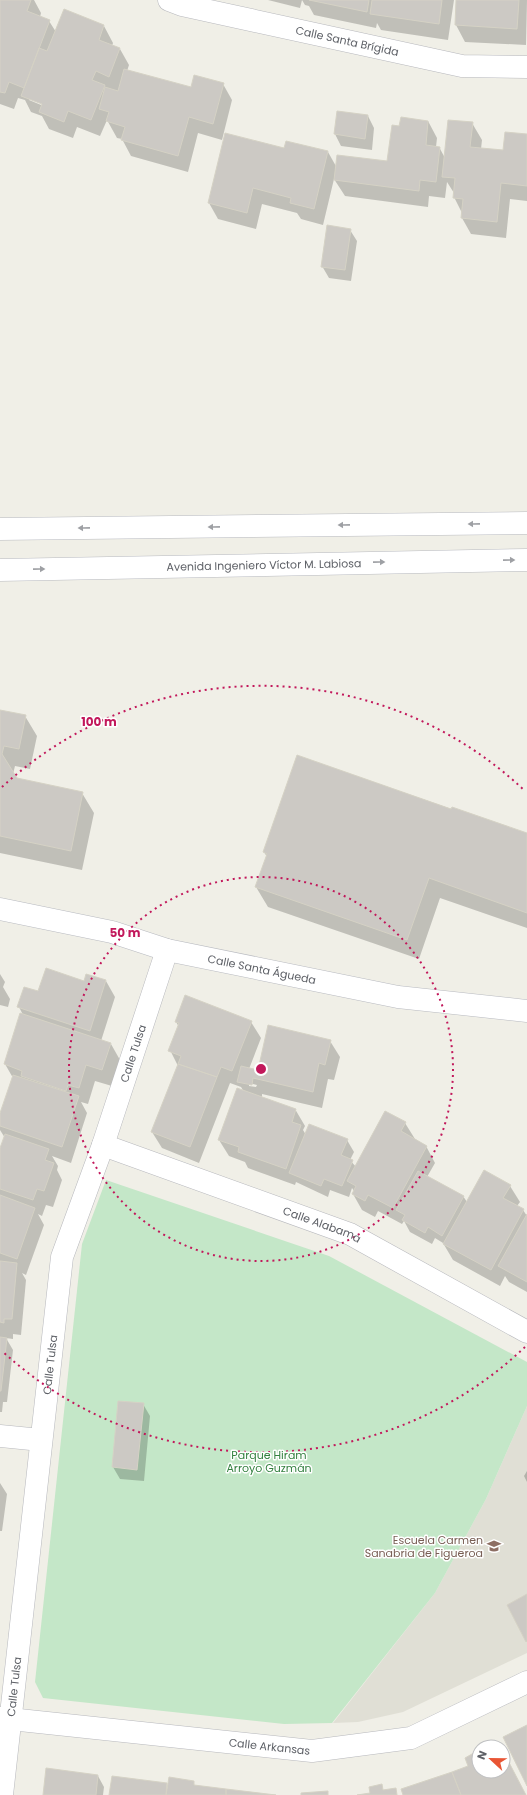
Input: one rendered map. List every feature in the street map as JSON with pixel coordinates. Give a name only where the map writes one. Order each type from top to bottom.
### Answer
[{"type":"street","name":"Calle Santa Brígida","points":[[170,0],[182,5],[462,66],[527,67]]},
{"type":"street","points":[[0,529],[527,523]]},
{"type":"street","name":"Avenida Ingeniero Víctor M. Labiosa","points":[[0,570],[527,560]]},
{"type":"street","name":"Calle Santa Águeda","points":[[0,909],[112,932],[167,950],[398,997],[527,1011]]},
{"type":"street","name":"Calle Tulsa","points":[[2,1795],[5,1719],[41,1440],[62,1258],[103,1145],[167,950]]},
{"type":"street","name":"Calle Alabama","points":[[103,1145],[350,1234],[527,1332]]},
{"type":"street","points":[[0,1436],[41,1440]]},
{"type":"street","name":"Calle Arkansas","points":[[5,1719],[312,1751],[411,1738],[527,1682]]},
{"type":"shaded area","name":"Escuela Carmen Sanabria de Figueroa","points":[[527,1406],[527,1653],[403,1712],[358,1722],[333,1723],[435,1593],[486,1499]]},
{"type":"green space","name":"Parque Hiram Arroyo Guzmán","points":[[106,1180],[329,1256],[527,1362],[527,1406],[486,1499],[435,1593],[332,1723],[284,1724],[43,1698],[35,1682],[82,1244]]},
{"type":"building","points":[[0,0],[31,0],[27,11],[50,20],[24,88],[9,82],[5,93],[0,92]]},
{"type":"building","points":[[309,0],[369,0],[367,12]]},
{"type":"building","points":[[372,0],[442,0],[439,24],[370,14]]},
{"type":"building","points":[[456,0],[519,0],[517,29],[455,25]]},
{"type":"building","points":[[64,9],[104,25],[99,40],[120,48],[109,77],[96,71],[92,80],[105,85],[91,120],[68,111],[64,122],[39,112],[42,104],[21,96],[39,48],[47,51]]},
{"type":"building","points":[[124,69],[191,87],[194,75],[224,83],[213,124],[189,117],[178,156],[121,140],[125,127],[106,121],[109,112],[99,109],[105,87],[118,91]]},
{"type":"building","points":[[337,111],[368,115],[365,139],[334,134]]},
{"type":"building","points":[[401,117],[428,121],[426,145],[440,147],[436,182],[420,180],[419,191],[334,180],[337,155],[387,161],[392,125],[399,126]]},
{"type":"building","points":[[448,120],[473,122],[470,147],[503,150],[505,132],[527,134],[527,186],[501,183],[497,222],[461,218],[463,199],[453,198],[455,178],[442,177]]},
{"type":"building","points":[[225,133],[284,148],[286,141],[328,151],[314,209],[290,203],[291,198],[253,188],[247,213],[208,203]]},
{"type":"building","points":[[327,225],[351,229],[345,270],[321,267]]},
{"type":"building","points":[[0,710],[26,715],[19,749],[4,746],[2,754],[17,778],[83,792],[71,851],[0,836]]},
{"type":"building","points":[[297,755],[451,809],[452,807],[527,833],[527,913],[429,878],[407,940],[255,887],[267,854],[263,852]]},
{"type":"building","points":[[46,968],[84,981],[86,974],[106,980],[90,1031],[17,1007],[24,987],[38,991]]},
{"type":"building","points":[[185,995],[252,1021],[232,1071],[221,1067],[217,1077],[178,1064],[181,1056],[168,1051],[179,1023],[175,1022]]},
{"type":"building","points":[[20,1013],[111,1043],[102,1070],[86,1065],[79,1088],[68,1085],[66,1091],[21,1076],[22,1071],[4,1064]]},
{"type":"building","points":[[268,1025],[331,1040],[325,1065],[319,1063],[313,1092],[253,1078],[252,1085],[237,1082],[241,1066],[258,1070]]},
{"type":"building","points":[[178,1064],[217,1077],[190,1147],[151,1132]]},
{"type":"building","points":[[13,1075],[79,1096],[62,1147],[0,1126],[0,1113]]},
{"type":"building","points":[[237,1088],[296,1109],[292,1122],[301,1125],[286,1169],[238,1152],[239,1147],[218,1140]]},
{"type":"building","points":[[385,1111],[406,1122],[401,1131],[427,1146],[393,1208],[368,1195],[365,1201],[352,1194],[356,1186],[347,1181]]},
{"type":"building","points":[[309,1124],[348,1139],[341,1155],[353,1160],[342,1186],[324,1179],[321,1186],[289,1173]]},
{"type":"building","points":[[5,1134],[49,1149],[45,1160],[54,1163],[44,1191],[37,1189],[33,1200],[0,1189],[0,1148]]},
{"type":"building","points":[[484,1170],[511,1185],[503,1198],[524,1209],[491,1270],[443,1244]]},
{"type":"building","points":[[418,1171],[464,1196],[442,1236],[428,1227],[425,1233],[402,1220],[405,1215],[396,1210]]},
{"type":"building","points":[[0,1195],[35,1208],[17,1259],[0,1253]]},
{"type":"building","points":[[527,1214],[527,1282],[498,1266]]},
{"type":"building","points":[[0,1261],[17,1263],[12,1319],[4,1319],[4,1323],[0,1322]]},
{"type":"building","points":[[0,1337],[7,1338],[1,1391],[0,1391]]},
{"type":"building","points":[[118,1401],[144,1403],[137,1470],[112,1467]]},
{"type":"building","points":[[527,1594],[527,1641],[526,1642],[507,1605]]},
{"type":"building","points":[[527,1725],[527,1786],[511,1753],[511,1739],[504,1739],[503,1737]]},
{"type":"building","points":[[471,1755],[471,1779],[511,1779],[511,1766],[526,1795],[461,1795],[452,1772],[468,1766],[465,1758]]},
{"type":"building","points":[[46,1768],[98,1775],[96,1795],[43,1795]]},
{"type":"building","points":[[452,1772],[461,1795],[403,1795],[401,1789]]},
{"type":"building","points":[[112,1776],[167,1783],[166,1795],[109,1795]]},
{"type":"building","points":[[169,1777],[194,1781],[194,1785],[226,1789],[226,1795],[166,1795]]},
{"type":"building","points":[[382,1784],[383,1790],[396,1788],[397,1795],[357,1795],[370,1793],[369,1787]]},
{"type":"building","points":[[226,1789],[276,1795],[226,1795]]},
{"type":"building","points":[[328,1791],[328,1795],[301,1795],[301,1793]]},
{"type":"place","name":"Escuela Carmen Sanabria de Figueroa","points":[[494,1546]]}]
